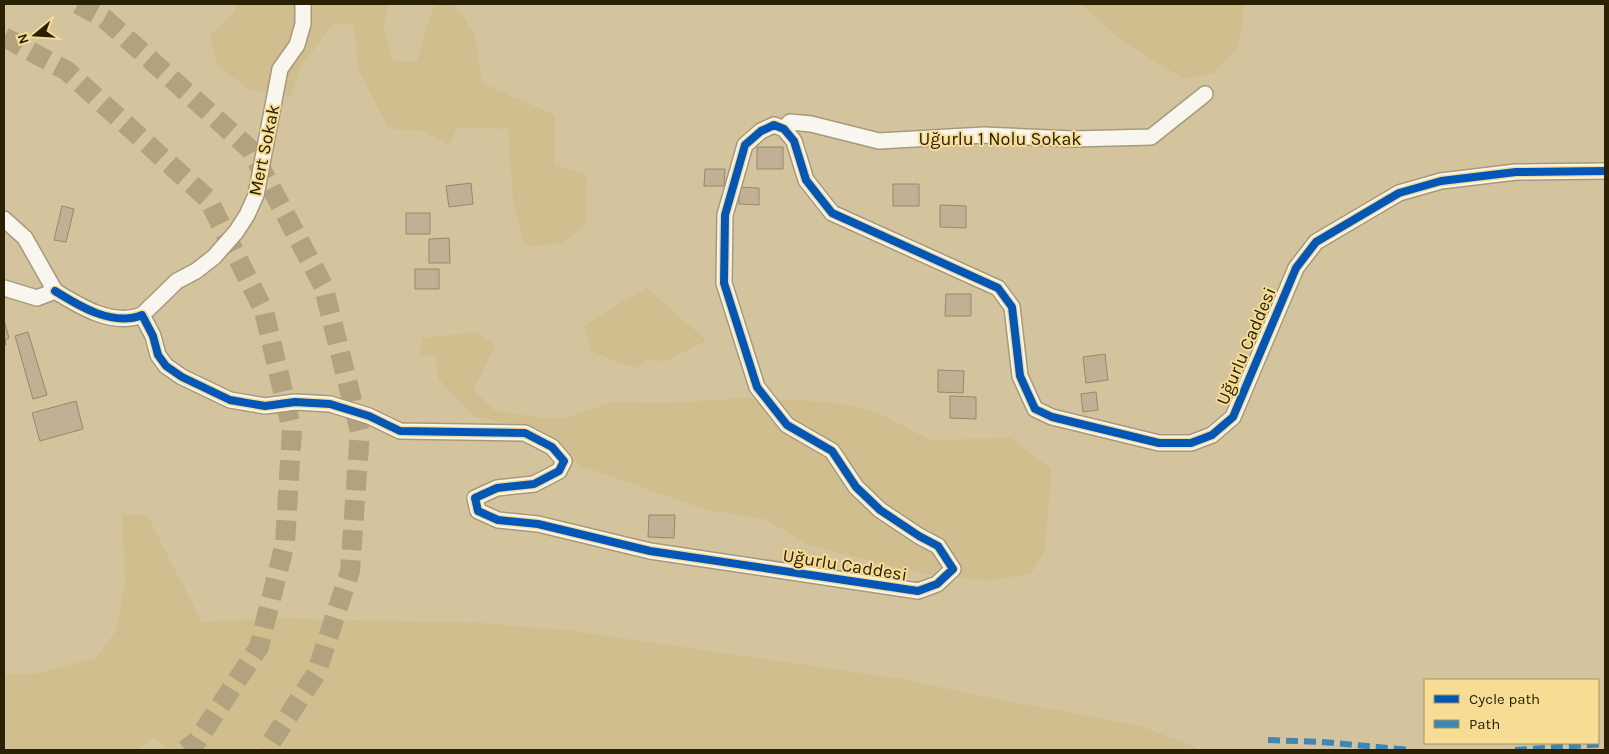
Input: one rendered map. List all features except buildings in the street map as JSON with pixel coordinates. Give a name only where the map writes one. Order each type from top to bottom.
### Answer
[{"type":"street","name":"Mert Sokak","points":[[142,315],[177,281],[196,271],[214,257],[236,232],[247,215],[256,195],[280,69],[296,45],[303,24],[303,4]]},
{"type":"street","name":"Uğurlu 1 Nolu Sokak","points":[[784,128],[790,122],[811,124],[879,140],[984,135],[1074,139],[1151,137],[1205,94]]},
{"type":"street","name":"Uğurlu Caddesi","points":[[142,315],[158,355],[166,366],[195,384],[230,400],[264,406],[295,402],[330,404],[369,416],[400,431],[525,433],[552,447],[564,461],[559,472],[534,484],[497,488],[475,498],[478,510],[498,520],[538,524],[650,551],[918,591],[937,584],[953,569],[938,546],[919,536],[880,510],[856,487],[832,451],[787,425],[757,387],[724,283],[725,215],[745,146],[761,131],[774,125],[784,128],[794,141],[806,180],[832,213],[998,288],[1012,307],[1020,376],[1035,409],[1052,417],[1159,443],[1191,442],[1212,435],[1233,417],[1296,268],[1316,242],[1399,193],[1441,181],[1516,172],[1605,170]]},
{"type":"street","points":[[4,219],[25,238],[55,292],[77,305],[97,313],[116,318],[133,318],[142,315]]},
{"type":"street","points":[[4,288],[37,298],[55,292]]},
{"type":"shaded area","points":[[236,4],[387,4],[384,28],[393,61],[417,61],[435,4],[453,4],[475,34],[482,83],[555,115],[554,164],[586,175],[585,225],[561,244],[524,246],[513,201],[508,129],[457,128],[449,145],[423,131],[389,129],[358,69],[354,25],[334,23],[301,67],[291,96],[248,89],[218,66],[209,36],[235,11]]},
{"type":"shaded area","points":[[1082,4],[1244,4],[1239,45],[1214,73],[1184,79],[1120,40]]},
{"type":"shaded area","points":[[647,288],[707,341],[665,361],[647,360],[637,368],[591,351],[584,326]]},
{"type":"shaded area","points":[[475,332],[495,345],[474,390],[494,410],[535,417],[564,418],[613,402],[669,403],[746,398],[832,402],[877,412],[930,440],[1011,438],[1051,469],[1045,551],[1031,574],[985,581],[920,573],[811,546],[764,519],[707,510],[581,466],[522,426],[473,416],[438,378],[435,356],[419,354],[423,338]]},
{"type":"shaded area","points":[[122,515],[147,515],[202,622],[271,618],[483,623],[574,631],[901,679],[1137,725],[1189,744],[1199,750],[162,750],[165,746],[153,738],[136,750],[4,750],[4,674],[38,673],[95,658],[116,631],[125,582]]},
{"type":"tunnel","points":[[78,4],[105,19],[251,150],[323,285],[360,432],[350,571],[316,674],[266,750]]},
{"type":"tunnel","points":[[4,37],[67,71],[208,199],[264,311],[292,430],[285,543],[259,647],[197,741],[185,750]]},
{"type":"marked path","points":[[1268,740],[1322,742],[1411,750]]},
{"type":"marked path","points":[[1515,750],[1605,744]]},
{"type":"cycle path","points":[[55,291],[85,308],[108,317],[131,318],[142,315],[153,336],[158,355],[166,366],[182,377],[230,400],[265,406],[295,402],[330,404],[369,416],[400,431],[525,433],[552,447],[564,461],[559,471],[534,484],[497,488],[475,498],[478,511],[498,520],[538,524],[650,551],[918,591],[937,584],[953,569],[938,546],[919,536],[880,510],[856,487],[832,451],[787,425],[757,387],[724,283],[725,215],[745,145],[761,131],[774,125],[784,129],[794,141],[806,180],[832,213],[998,288],[1012,307],[1020,376],[1035,409],[1052,417],[1159,443],[1191,443],[1212,435],[1233,417],[1296,268],[1316,242],[1399,193],[1441,181],[1516,172],[1605,171]]}]
